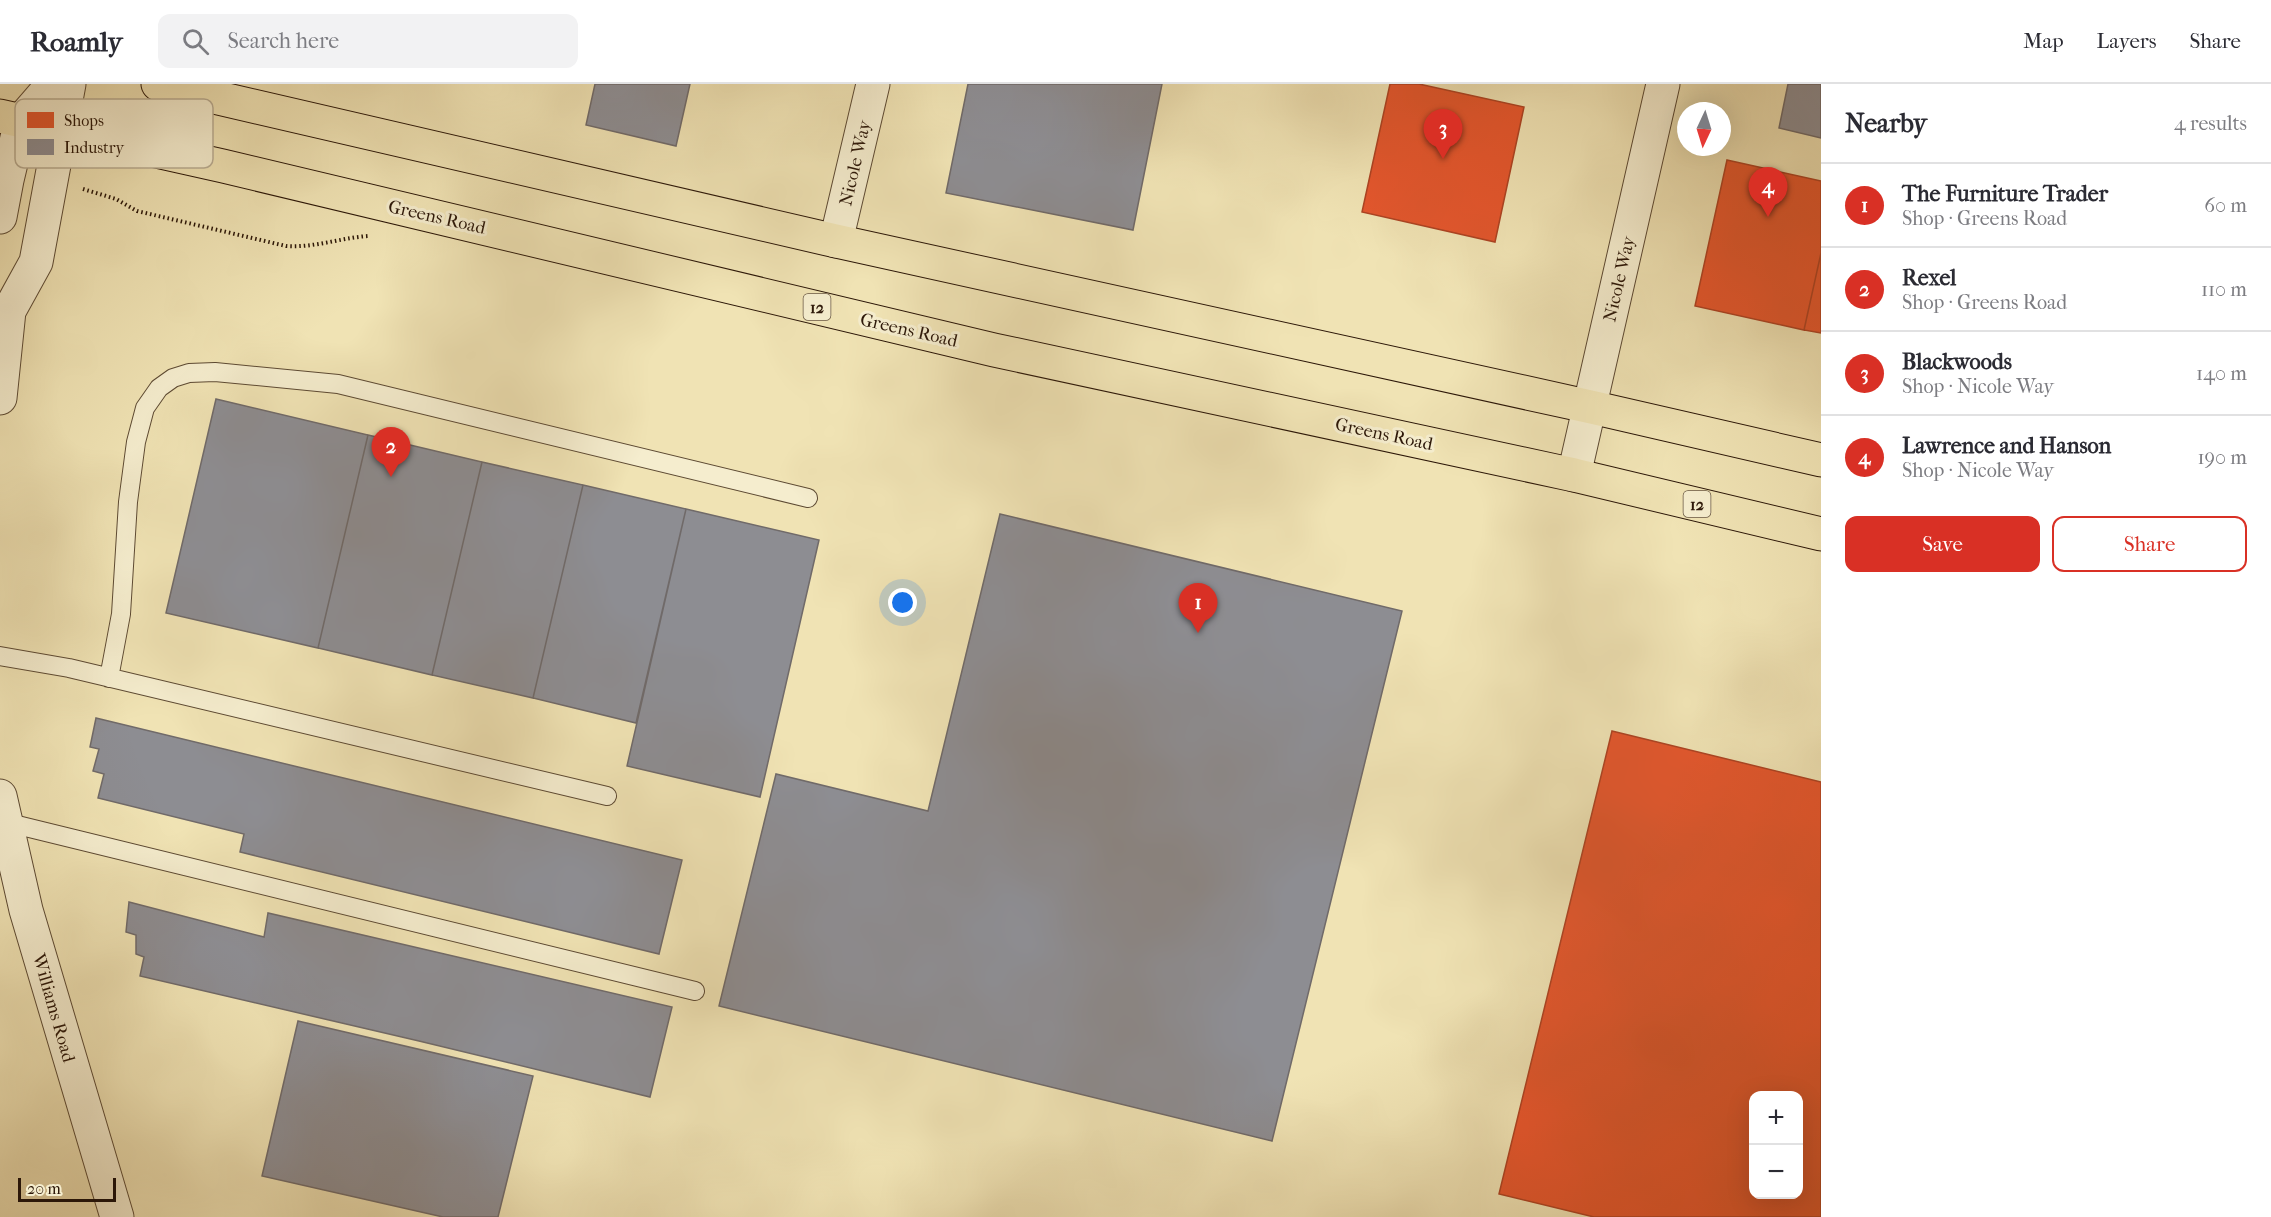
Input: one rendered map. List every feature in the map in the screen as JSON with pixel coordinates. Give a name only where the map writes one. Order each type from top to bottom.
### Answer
[{"type":"main road","points":[[158,84],[836,242],[1591,407],[1821,460]]},
{"type":"main road","name":"Greens Road","points":[[213,164],[994,350],[1574,475],[1821,534]]},
{"type":"street","points":[[34,99],[53,84]]},
{"type":"street","points":[[67,99],[69,84]]},
{"type":"street","name":"Nicole Way","points":[[836,242],[873,84]]},
{"type":"street","name":"Nicole Way","points":[[1574,475],[1664,84]]},
{"type":"street","points":[[0,217],[6,180],[11,118]]},
{"type":"street","points":[[0,398],[5,298],[36,262],[54,168]]},
{"type":"street","name":"Williams Road","points":[[2,809],[26,910],[117,1217]]},
{"type":"lane","points":[[110,678],[121,614],[128,502],[136,442],[146,408],[159,388],[173,378],[189,373],[255,375],[338,384],[808,498]]},
{"type":"lane","points":[[0,656],[69,668],[607,796]]},
{"type":"lane","points":[[2,809],[695,991]]},
{"type":"path","points":[[51,181],[116,199],[136,211],[286,246],[305,247],[337,239],[379,236]]},
{"type":"building: Shops","points":[[1390,84],[1419,84],[1524,107],[1495,242],[1362,212]]},
{"type":"building: Shops","points":[[1727,160],[1821,181],[1821,253],[1804,330],[1695,306]]},
{"type":"building: Shops","points":[[1821,253],[1821,333],[1804,330]]},
{"type":"building: Shops","points":[[1612,731],[1821,782],[1821,1217],[1594,1217],[1499,1194]]},
{"type":"building: Industry","points":[[595,84],[690,84],[676,146],[586,125]]},
{"type":"building: Industry","points":[[968,84],[1162,84],[1133,230],[946,193]]},
{"type":"building: Industry","points":[[1788,84],[1821,84],[1821,138],[1779,128]]},
{"type":"building: Industry","points":[[216,399],[368,435],[318,648],[166,613]]},
{"type":"building: Industry","points":[[368,435],[482,462],[432,675],[318,648]]},
{"type":"building: Industry","points":[[482,462],[583,485],[533,698],[432,675]]},
{"type":"building: Industry","points":[[583,485],[686,509],[636,723],[533,698]]},
{"type":"building: Industry","points":[[686,509],[819,540],[760,797],[627,766]]},
{"type":"building: Industry","points":[[1000,514],[1402,611],[1272,1141],[719,1006],[776,774],[928,811]]},
{"type":"building: Industry","points":[[96,718],[682,860],[659,954],[240,852],[244,834],[98,798],[104,774],[93,771],[99,749],[90,747]]},
{"type":"building: Industry","points":[[129,902],[264,937],[268,913],[672,1007],[650,1097],[140,976],[144,957],[136,954],[136,935],[126,932]]},
{"type":"building: Industry","points":[[298,1021],[533,1076],[498,1217],[443,1217],[262,1176]]},
{"type":"place","name":"Blackwoods","points":[[1443,159]]},
{"type":"place","name":"Lawrence and Hanson","points":[[1768,217]]},
{"type":"place","name":"Rexel","points":[[391,477]]},
{"type":"place","name":"The Furniture Trader","points":[[1198,633]]}]
